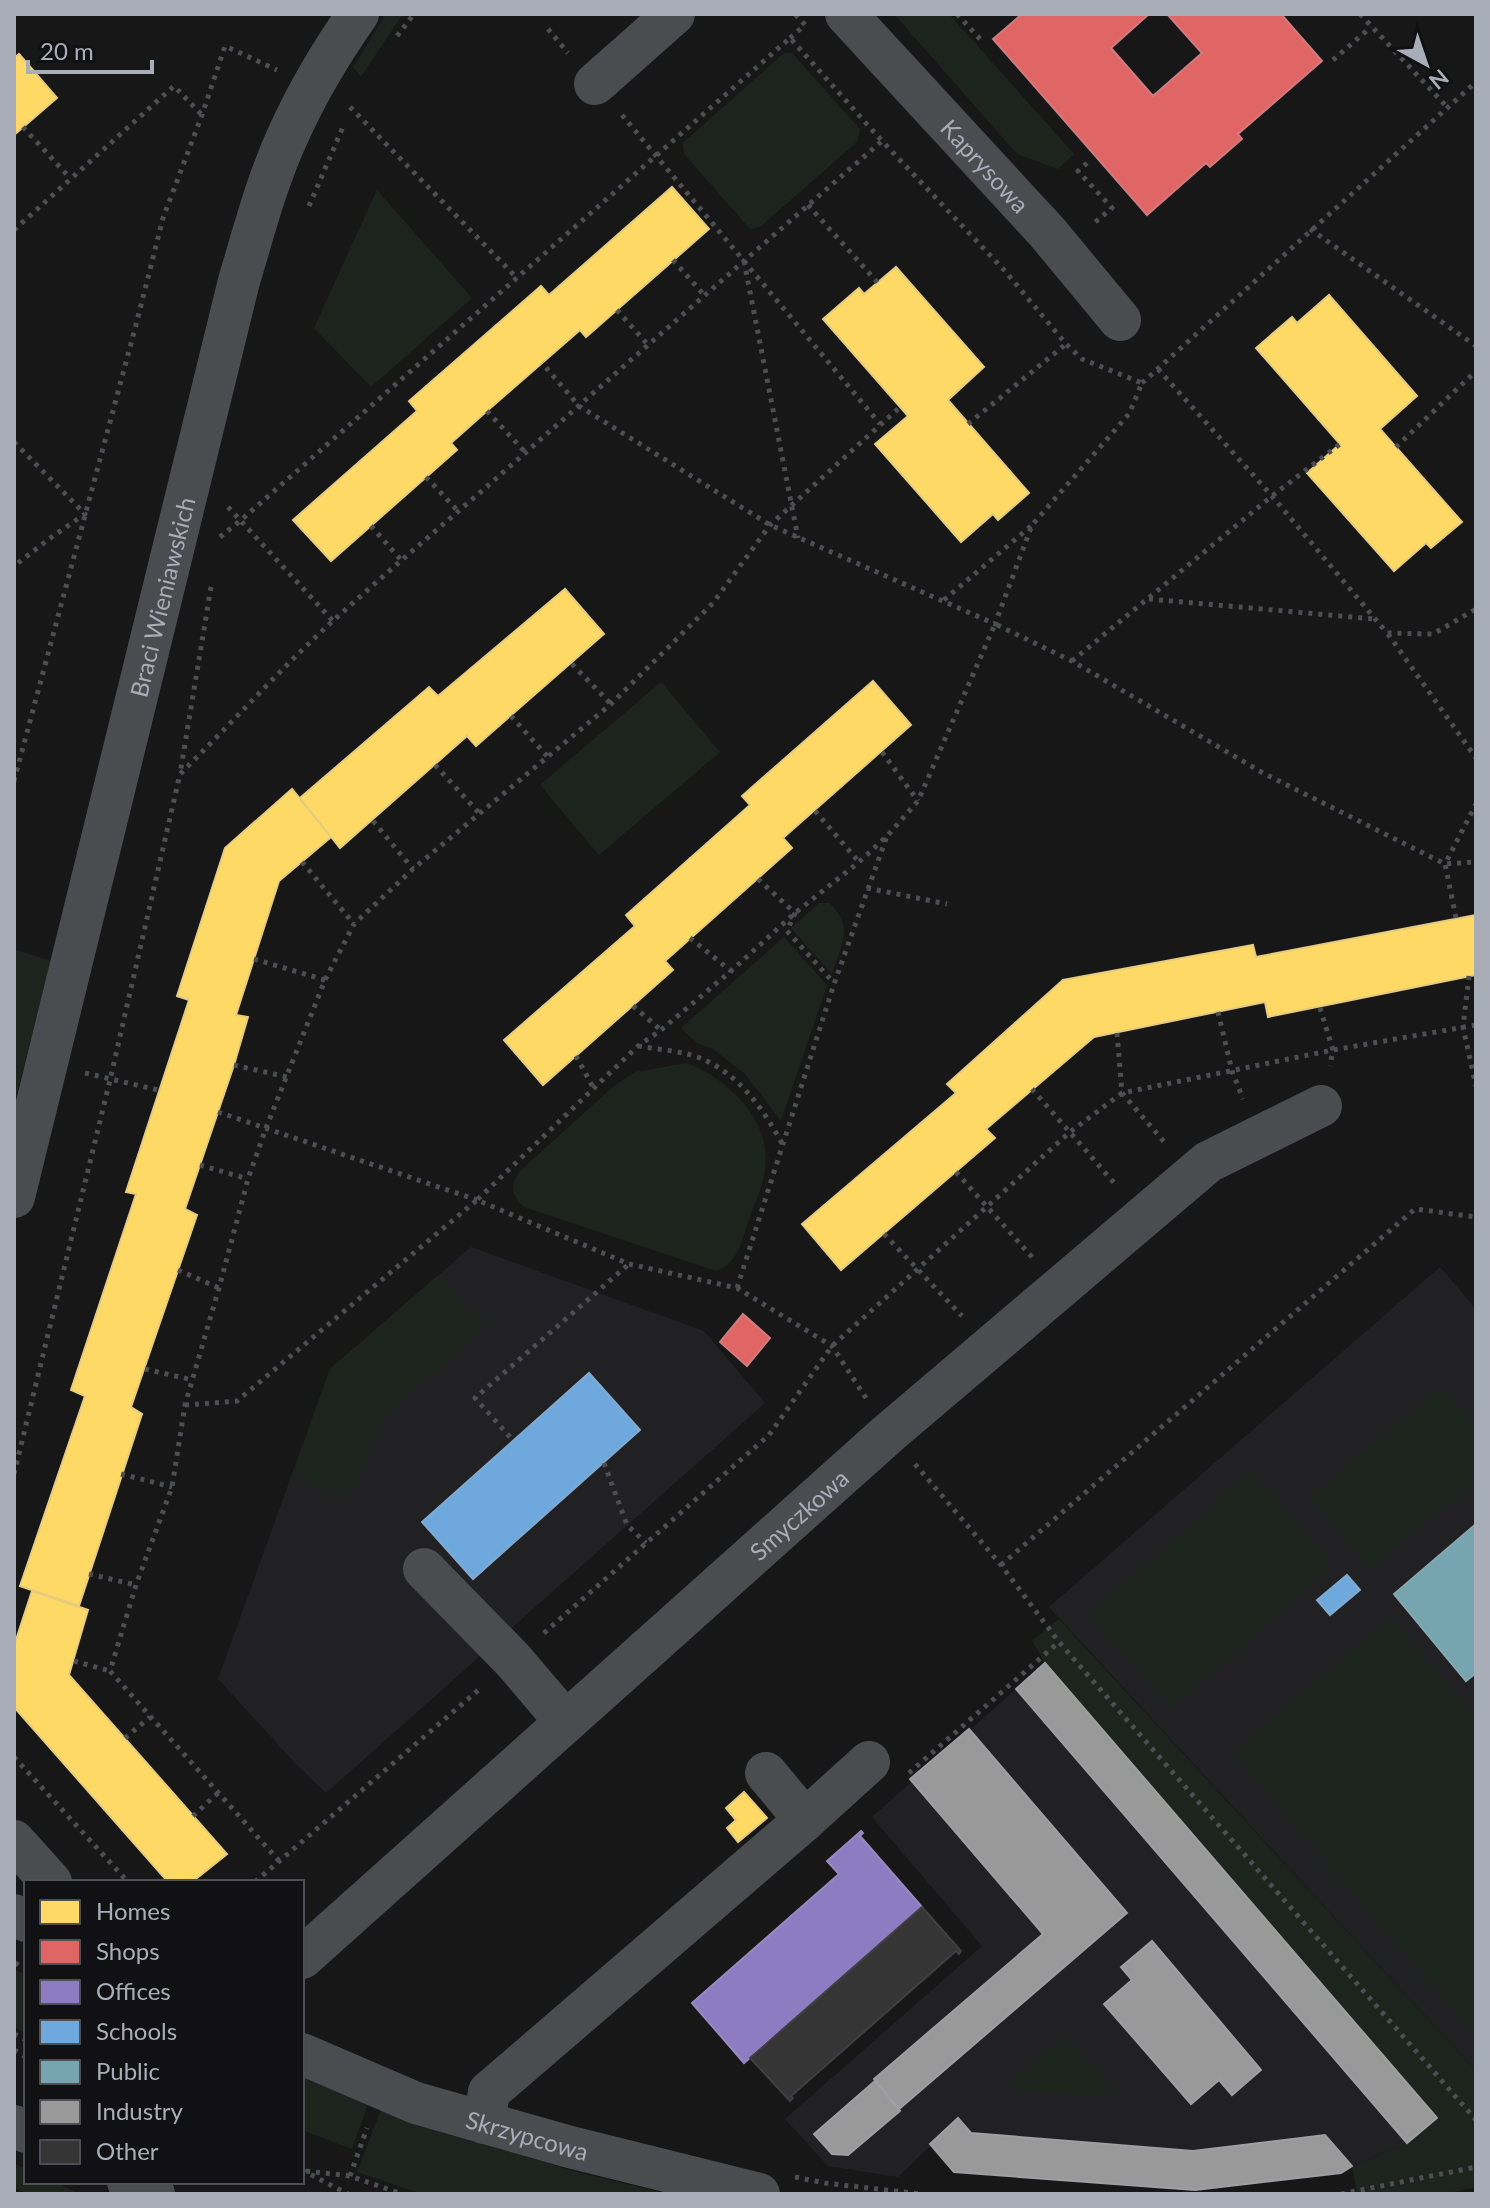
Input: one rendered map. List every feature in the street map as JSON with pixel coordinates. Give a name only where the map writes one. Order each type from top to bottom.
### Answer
[{"type":"street","name":"Braci Wieniawskich","points":[[14,1197],[239,281],[288,134],[312,87],[358,14]]},
{"type":"street","points":[[595,84],[674,14]]},
{"type":"street","name":"Kaprysowa","points":[[846,14],[1047,232],[1120,320]]},
{"type":"street","name":"Smyczkowa","points":[[304,1956],[889,1433],[1143,1216],[1208,1162],[1321,1106]]},
{"type":"street","points":[[424,1569],[513,1660],[565,1721]]},
{"type":"street","points":[[484,2123],[489,2092],[869,1762]]},
{"type":"street","points":[[766,1773],[805,1820]]},
{"type":"street","points":[[14,1841],[49,1880]]},
{"type":"street","name":"Skrzypcowa","points":[[304,2055],[416,2103],[570,2147],[759,2194]]},
{"type":"street","points":[[132,2184],[154,2194]]},
{"type":"path","points":[[394,40],[414,14]]},
{"type":"path","points":[[221,527],[219,537],[805,25],[795,14]]},
{"type":"path","points":[[957,14],[981,40]]},
{"type":"path","points":[[1360,14],[1447,107]]},
{"type":"path","points":[[1333,60],[1371,27]]},
{"type":"path","points":[[548,29],[880,424]]},
{"type":"path","points":[[790,38],[1005,271],[1066,344],[1082,359],[1142,383]]},
{"type":"path","points":[[14,781],[163,218],[225,46],[351,108],[517,278]]},
{"type":"path","points":[[944,600],[1032,525],[1129,414],[1142,383],[1476,82]]},
{"type":"path","points":[[14,230],[174,86],[202,115]]},
{"type":"path","points":[[347,116],[358,96]]},
{"type":"path","points":[[305,216],[344,124]]},
{"type":"path","points":[[23,127],[70,178]]},
{"type":"path","points":[[180,774],[333,621],[882,141]]},
{"type":"path","points":[[1087,163],[1078,171],[1112,208]]},
{"type":"path","points":[[808,205],[878,283]]},
{"type":"path","points":[[1310,229],[1476,346]]},
{"type":"path","points":[[673,260],[704,295]]},
{"type":"path","points":[[743,260],[798,538]]},
{"type":"path","points":[[617,310],[648,345]]},
{"type":"path","points":[[968,424],[1066,344]]},
{"type":"path","points":[[542,363],[579,406],[770,525],[944,600],[1072,661],[1263,773],[1445,864],[1476,862]]},
{"type":"path","points":[[1158,369],[1272,496],[1387,633],[1476,758]]},
{"type":"path","points":[[1396,447],[1476,371]]},
{"type":"path","points":[[110,1671],[136,1585],[172,1487],[185,1405],[248,1179],[325,980],[354,924],[413,869],[611,704],[713,603],[770,525],[900,407]]},
{"type":"path","points":[[487,411],[525,452]]},
{"type":"path","points":[[14,442],[85,514]]},
{"type":"path","points":[[1072,661],[1340,444]]},
{"type":"path","points":[[426,477],[458,511]]},
{"type":"path","points":[[224,516],[226,506],[333,621]]},
{"type":"path","points":[[14,566],[85,514]]},
{"type":"path","points":[[185,1405],[237,1401],[477,1200],[638,1046],[731,971],[888,835],[918,801],[995,624],[1032,525]]},
{"type":"path","points":[[371,526],[402,561]]},
{"type":"path","points":[[14,1474],[180,774],[211,585]]},
{"type":"path","points":[[1147,599],[1375,619]]},
{"type":"path","points":[[1387,633],[1433,634],[1476,609]]},
{"type":"path","points":[[572,664],[611,704]]},
{"type":"path","points":[[511,716],[547,756]]},
{"type":"path","points":[[882,752],[918,801]]},
{"type":"path","points":[[435,765],[480,814]]},
{"type":"path","points":[[1456,918],[1445,864],[1476,804]]},
{"type":"path","points":[[815,811],[859,862]]},
{"type":"path","points":[[373,821],[413,869]]},
{"type":"path","points":[[737,1288],[834,984],[888,835]]},
{"type":"path","points":[[302,862],[354,924]]},
{"type":"path","points":[[758,879],[795,913]]},
{"type":"path","points":[[867,888],[947,904]]},
{"type":"path","points":[[795,913],[787,931],[834,984]]},
{"type":"path","points":[[690,938],[731,971]]},
{"type":"path","points":[[254,959],[325,980]]},
{"type":"path","points":[[1469,976],[1463,1027],[1476,1086]]},
{"type":"path","points":[[633,1006],[661,1030]]},
{"type":"path","points":[[1320,1008],[1333,1050],[1321,1106]]},
{"type":"path","points":[[1218,1012],[1232,1071],[1258,1137]]},
{"type":"path","points":[[257,1880],[769,1435],[832,1346],[1070,1132],[1122,1093],[1333,1050],[1476,1025]]},
{"type":"path","points":[[1117,1033],[1122,1093],[1193,1175]]},
{"type":"path","points":[[638,1046],[706,1059],[749,1092],[783,1146]]},
{"type":"path","points":[[1469,1048],[1476,1050]]},
{"type":"path","points":[[576,1056],[594,1089]]},
{"type":"path","points":[[234,1065],[287,1077]]},
{"type":"path","points":[[1032,1089],[1143,1216]]},
{"type":"path","points":[[218,1112],[477,1200],[629,1264],[737,1288],[832,1346],[889,1433],[1001,1565],[1059,1642],[1476,2120]]},
{"type":"path","points":[[200,1165],[248,1179]]},
{"type":"path","points":[[956,1172],[1060,1287]]},
{"type":"path","points":[[1001,1565],[1415,1209],[1476,1217]]},
{"type":"path","points":[[884,1234],[990,1346]]},
{"type":"path","points":[[510,1437],[475,1398],[629,1264]]},
{"type":"path","points":[[178,1270],[219,1288]]},
{"type":"path","points":[[145,1369],[193,1380]]},
{"type":"path","points":[[604,1463],[627,1525],[646,1543]]},
{"type":"path","points":[[121,1474],[172,1487]]},
{"type":"path","points":[[89,1574],[136,1585]]},
{"type":"path","points":[[908,1773],[1059,1642]]},
{"type":"path","points":[[74,1661],[110,1671],[279,1861]]},
{"type":"path","points":[[125,1738],[150,1717]]},
{"type":"path","points":[[14,1757],[126,1880]]},
{"type":"path","points":[[193,1816],[218,1793]]},
{"type":"path","points":[[350,2176],[370,2120]]},
{"type":"path","points":[[1341,2194],[1476,2167]]},
{"type":"path","points":[[304,2170],[350,2176],[402,2194]]},
{"type":"path","points":[[304,2170],[348,2194]]},
{"type":"shaded area","points":[[386,14],[403,14],[361,77],[353,67]]},
{"type":"shaded area","points":[[894,14],[949,14],[1074,154],[1058,169],[1017,154]]},
{"type":"shaded area","points":[[784,53],[792,53],[860,129],[858,141],[760,227],[750,229],[684,154],[683,143]]},
{"type":"shaded area","points":[[377,190],[472,298],[371,387],[314,328]]},
{"type":"shaded area","points":[[661,682],[720,752],[599,855],[540,785]]},
{"type":"shaded area","points":[[819,903],[829,903],[842,920],[844,928],[832,974],[791,928]]},
{"type":"shaded area","points":[[784,937],[827,985],[781,1121],[745,1074],[713,1049],[697,1043],[681,1028]]},
{"type":"shaded area","points":[[14,949],[51,961],[14,1107]]},
{"type":"shaded area","points":[[687,1063],[732,1091],[754,1118],[762,1134],[765,1169],[760,1189],[741,1244],[729,1263],[716,1271],[524,1207],[514,1194],[513,1185],[521,1170],[614,1086],[635,1072]]},
{"type":"shaded area","points":[[471,1247],[704,1331],[765,1403],[326,1793],[218,1679],[330,1369]]},
{"type":"shaded area","points":[[1440,1267],[1476,1309],[1476,2071],[1049,1607]]},
{"type":"shaded area","points":[[438,1275],[486,1327],[383,1416],[352,1499],[291,1478],[330,1369]]},
{"type":"shaded area","points":[[1441,1386],[1476,1427],[1476,1480],[1371,1568],[1310,1497]]},
{"type":"shaded area","points":[[1251,1471],[1334,1565],[1172,1709],[1089,1614]]},
{"type":"shaded area","points":[[1389,1616],[1476,1717],[1476,2037],[1234,1753]]},
{"type":"shaded area","points":[[1059,1619],[1476,2071],[1476,2187],[1444,2194],[1357,2194],[1352,2166],[1407,2143],[1437,2118],[1045,1663],[1032,1641]]},
{"type":"shaded area","points":[[1016,1689],[1407,2143],[1352,2166],[1325,2135],[1193,2151],[971,2133],[958,2119],[898,2177],[828,2166],[785,2119],[982,1946],[872,1817]]},
{"type":"shaded area","points":[[14,1969],[24,1974],[24,2033],[14,2027]]},
{"type":"shaded area","points":[[1060,2039],[1073,2043],[1114,2091],[1114,2097],[1011,2087],[1014,2078]]},
{"type":"shaded area","points":[[304,2078],[369,2102],[352,2149],[304,2131]]},
{"type":"shaded area","points":[[382,2107],[577,2172],[668,2194],[422,2194],[357,2172]]},
{"type":"shaded area","points":[[14,2163],[24,2168],[24,2184],[58,2184],[80,2194],[27,2194],[14,2187]]},
{"type":"building: Homes","points":[[19,54],[57,98],[14,135],[14,58]]},
{"type":"building: Homes","points":[[672,187],[709,229],[586,337],[580,330],[487,411],[451,443],[457,450],[331,561],[293,520],[417,411],[409,401],[541,286],[549,295]]},
{"type":"building: Homes","points":[[896,267],[984,367],[948,400],[1029,493],[998,520],[993,514],[961,542],[875,444],[908,416],[823,319],[859,288],[864,294]]},
{"type":"building: Homes","points":[[1329,295],[1417,396],[1380,429],[1462,522],[1431,548],[1426,543],[1394,571],[1307,473],[1340,444],[1256,348],[1292,317],[1297,323]]},
{"type":"building: Homes","points":[[565,589],[604,634],[476,746],[467,736],[340,848],[300,798],[429,687],[438,696]]},
{"type":"building: Homes","points":[[873,681],[911,725],[783,838],[792,848],[665,961],[673,970],[543,1085],[504,1040],[635,926],[626,915],[750,805],[742,796]]},
{"type":"building: Homes","points":[[292,789],[331,837],[279,881],[236,1015],[248,1017],[185,1209],[197,1215],[131,1407],[142,1414],[79,1606],[20,1586],[85,1396],[71,1390],[136,1194],[126,1192],[189,1000],[177,996],[225,848]]},
{"type":"building: Homes","points":[[1476,915],[1476,975],[1268,1017],[1265,1002],[1094,1037],[986,1129],[995,1138],[841,1270],[802,1224],[956,1093],[947,1084],[1063,980],[1253,945],[1256,957]]},
{"type":"building: Homes","points":[[32,1591],[88,1610],[69,1675],[227,1854],[194,1880],[166,1880],[14,1707],[14,1646]]},
{"type":"building: Homes","points":[[744,1792],[767,1818],[738,1842],[727,1828],[736,1820],[726,1808]]},
{"type":"building: Shops","points":[[1022,14],[1149,14],[1111,48],[1153,96],[1202,53],[1167,14],[1281,14],[1322,61],[1238,134],[1242,139],[1210,167],[1206,163],[1147,215],[993,39]]},
{"type":"building: Shops","points":[[743,1314],[770,1338],[747,1366],[720,1342]]},
{"type":"building: Offices","points":[[861,1831],[860,1836],[922,1907],[744,2063],[692,2003],[839,1874],[827,1861]]},
{"type":"building: Schools","points":[[589,1373],[640,1430],[473,1579],[422,1522]]},
{"type":"building: Schools","points":[[1347,1575],[1360,1590],[1330,1615],[1317,1600]]},
{"type":"building: Public","points":[[1476,1524],[1476,1673],[1466,1681],[1394,1594]]},
{"type":"building: Industry","points":[[1045,1663],[1437,2118],[1407,2143],[1016,1689]]},
{"type":"building: Industry","points":[[969,1729],[1127,1913],[899,2109],[874,2079],[1043,1934],[910,1779]]},
{"type":"building: Industry","points":[[1152,1941],[1261,2070],[1232,2095],[1219,2080],[1191,2104],[1104,2004],[1132,1980],[1121,1967]]},
{"type":"building: Industry","points":[[875,2081],[900,2111],[848,2155],[832,2154],[814,2134]]},
{"type":"building: Industry","points":[[958,2118],[971,2133],[1193,2151],[1325,2135],[1352,2166],[1341,2173],[1195,2190],[954,2172],[930,2144]]},
{"type":"building: Other","points":[[922,1907],[961,1951],[959,1954],[956,1951],[791,2096],[790,2101],[750,2058]]}]
